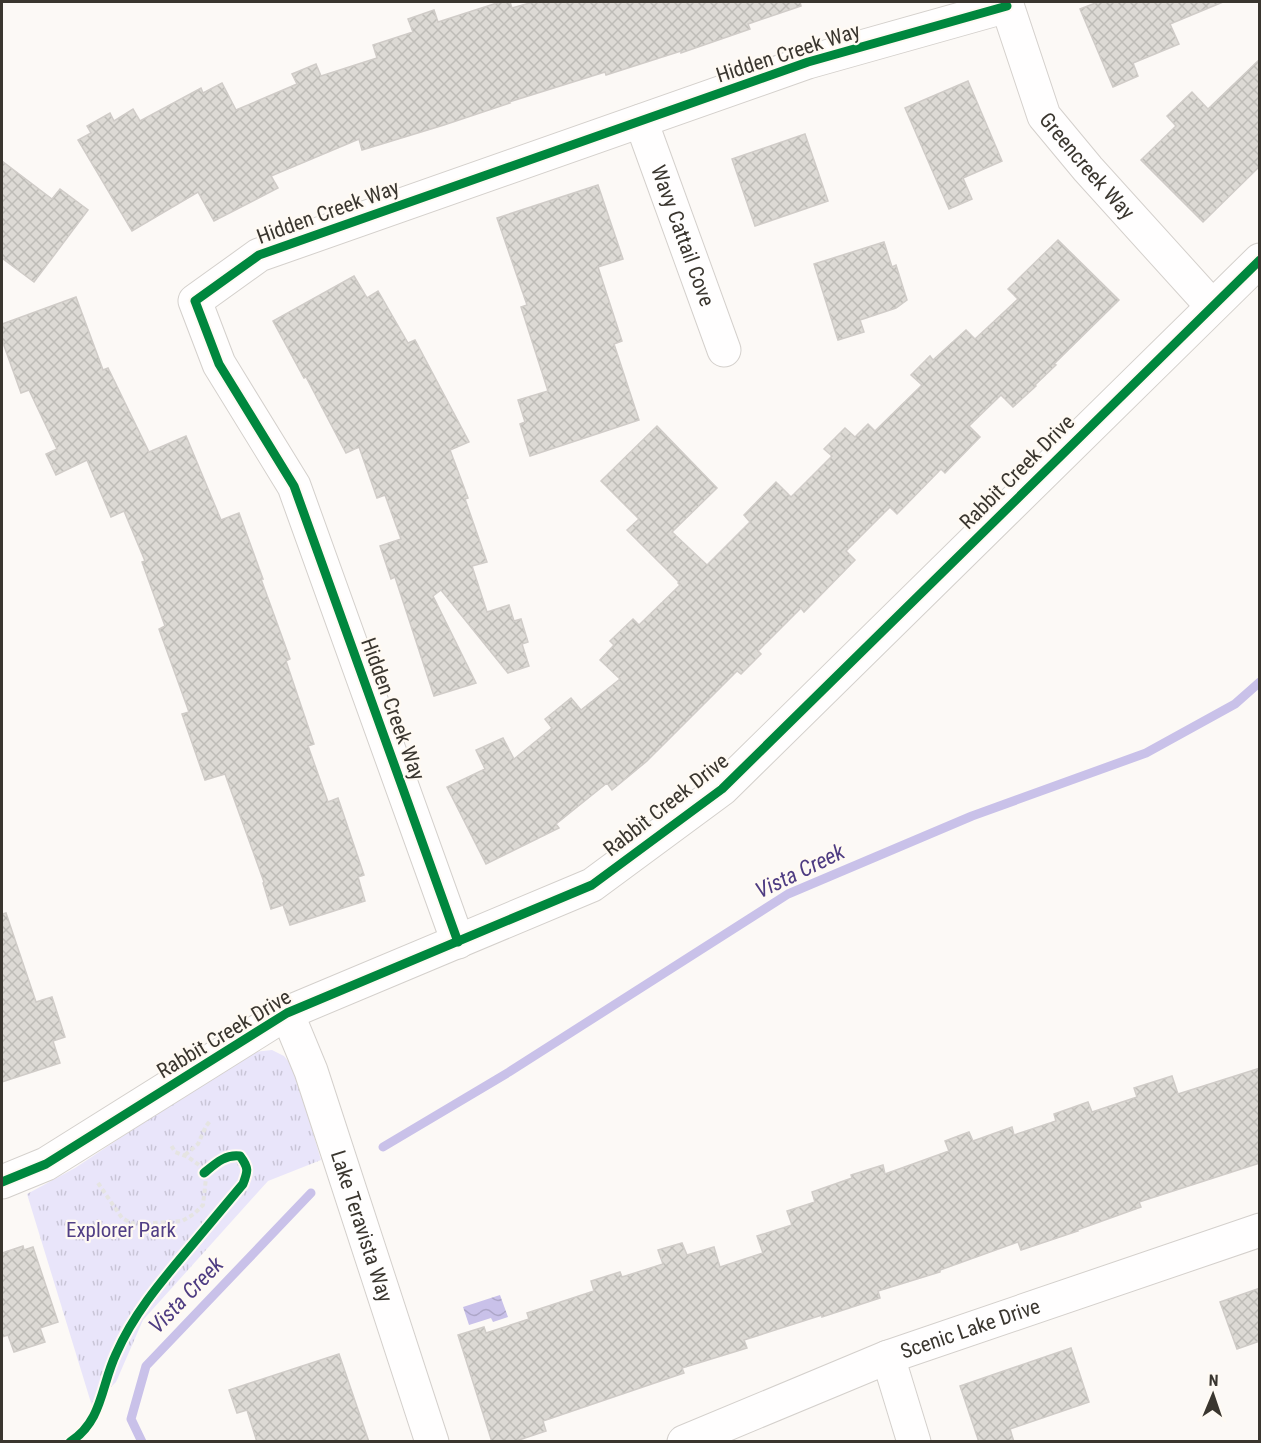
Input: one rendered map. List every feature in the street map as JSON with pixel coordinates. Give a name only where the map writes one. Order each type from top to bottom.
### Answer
[{"type":"street","name":"Hidden Creek Way","points":[[458,942],[294,486],[219,364],[195,301],[259,255],[808,62],[1007,4]]},
{"type":"street","name":"Greencreek Way","points":[[1007,4],[1044,116],[1088,169],[1212,306]]},
{"type":"street","name":"Wavy Cattail Cove","points":[[641,121],[724,350]]},
{"type":"street","name":"Rabbit Creek Drive","points":[[2,1182],[46,1164],[287,1013],[592,885],[722,789],[1260,260]]},
{"type":"street","name":"Lake Teravista Way","points":[[287,1013],[311,1071],[432,1442]]},
{"type":"street","name":"Scenic Lake Drive","points":[[684,1442],[888,1357],[1260,1230]]},
{"type":"street","points":[[888,1357],[914,1442]]},
{"type":"path","points":[[185,1155],[198,1144],[211,1120]]},
{"type":"path","points":[[98,1183],[122,1218],[131,1223],[182,1221],[203,1205],[207,1178],[199,1165],[185,1155],[175,1152],[171,1145]]},
{"type":"path","points":[[204,1173],[212,1166]]},
{"type":"green space","name":"Explorer Park","points":[[272,1050],[284,1056],[294,1068],[321,1160],[268,1181],[143,1320],[116,1382],[92,1406],[27,1194],[75,1168],[253,1052]]},
{"type":"water","points":[[500,1295],[508,1317],[493,1322],[491,1318],[469,1325],[463,1307]]},
{"type":"building","points":[[500,2],[510,2],[512,8],[533,2],[800,2],[801,6],[748,24],[750,29],[681,53],[681,51],[606,75],[605,72],[362,150],[359,139],[271,176],[278,188],[214,221],[198,192],[132,231],[78,140],[91,133],[87,126],[110,113],[114,121],[133,109],[140,121],[201,88],[203,93],[222,83],[236,110],[297,84],[292,74],[316,64],[321,76],[377,58],[373,45],[413,32],[408,19],[434,10],[438,22]]},
{"type":"building","points":[[1098,2],[1223,2],[1170,24],[1179,44],[1133,63],[1138,76],[1113,87],[1080,9]]},
{"type":"building","points":[[1260,59],[1260,166],[1203,222],[1141,160],[1176,126],[1167,116],[1192,92],[1208,109]]},
{"type":"building","points":[[968,81],[1002,161],[963,178],[972,199],[949,209],[905,108]]},
{"type":"building","points":[[805,134],[828,201],[755,226],[732,159]]},
{"type":"building","points":[[2,161],[52,199],[60,189],[88,210],[34,282],[2,258]]},
{"type":"building","points":[[598,185],[623,259],[598,267],[622,341],[614,344],[639,420],[530,456],[520,424],[525,422],[518,400],[548,391],[521,307],[527,305],[497,218]]},
{"type":"building","points":[[1058,240],[1119,300],[1013,407],[1001,395],[969,426],[980,437],[945,473],[941,469],[897,514],[890,507],[846,551],[855,560],[804,612],[801,608],[758,651],[761,654],[741,674],[737,671],[647,761],[612,790],[607,783],[556,824],[559,828],[486,864],[447,787],[485,769],[476,750],[503,738],[514,759],[552,728],[545,719],[571,698],[581,710],[620,679],[600,660],[614,645],[610,641],[633,619],[639,625],[680,585],[627,530],[639,519],[601,481],[657,426],[717,488],[672,532],[707,565],[750,522],[744,515],[776,482],[791,497],[832,456],[824,449],[845,428],[855,437],[868,424],[875,431],[922,385],[911,375],[930,356],[933,360],[966,330],[975,339],[1018,299],[1008,289]]},
{"type":"building","points":[[884,242],[892,267],[896,265],[907,300],[896,308],[860,320],[864,332],[838,340],[814,264]]},
{"type":"building","points":[[354,276],[367,298],[378,291],[408,343],[415,340],[469,442],[450,450],[468,498],[465,499],[487,562],[472,566],[487,612],[509,605],[514,621],[521,619],[528,642],[522,644],[529,666],[508,673],[441,590],[433,596],[476,683],[434,696],[395,577],[391,579],[380,546],[401,539],[385,495],[377,498],[359,447],[346,453],[273,321]]},
{"type":"building","points":[[76,297],[103,370],[108,368],[149,452],[186,436],[221,520],[239,513],[290,659],[286,661],[314,744],[308,746],[328,802],[338,798],[364,875],[358,877],[365,901],[290,925],[283,905],[271,909],[264,882],[225,774],[205,780],[182,714],[189,712],[159,629],[165,626],[142,562],[145,561],[124,511],[111,517],[87,460],[56,475],[46,454],[57,449],[29,390],[21,393],[2,340],[2,324]]},
{"type":"building","points":[[6,913],[36,1002],[52,997],[65,1037],[53,1041],[60,1063],[2,1082],[2,914]]},
{"type":"building","points":[[1260,1068],[1260,1163],[1139,1202],[1141,1207],[1078,1231],[1021,1250],[1018,1242],[940,1270],[940,1272],[878,1291],[880,1298],[744,1340],[747,1348],[682,1368],[684,1373],[543,1421],[546,1431],[513,1442],[492,1442],[458,1335],[484,1327],[486,1333],[529,1319],[527,1313],[594,1291],[591,1281],[620,1272],[622,1277],[663,1264],[658,1250],[682,1243],[687,1255],[714,1247],[720,1267],[763,1253],[757,1236],[792,1225],[787,1211],[815,1202],[812,1192],[852,1178],[851,1175],[883,1165],[885,1174],[949,1151],[945,1141],[969,1132],[973,1141],[1012,1127],[1014,1135],[1056,1121],[1054,1114],[1088,1102],[1092,1112],[1137,1097],[1134,1088],[1172,1076],[1178,1094]]},
{"type":"building","points":[[23,1246],[24,1250],[33,1247],[58,1322],[40,1328],[45,1342],[14,1352],[8,1335],[2,1337],[2,1253]]},
{"type":"building","points":[[1260,1288],[1260,1341],[1237,1349],[1220,1302]]},
{"type":"building","points":[[1071,1348],[1089,1402],[1010,1429],[1014,1442],[979,1442],[960,1386]]},
{"type":"building","points":[[339,1354],[369,1442],[257,1442],[247,1410],[237,1413],[229,1390]]},
{"type":"waterway","name":"Vista Creek","points":[[383,1147],[509,1072],[788,894],[972,816],[1146,753],[1235,704],[1260,682]]},
{"type":"waterway","name":"Vista Creek","points":[[142,1442],[131,1419],[146,1366],[311,1193]]},
{"type":"cycle path","points":[[458,942],[294,486],[219,364],[195,301],[259,255],[808,62],[1007,6]]},
{"type":"cycle path","points":[[2,1182],[46,1164],[287,1013],[592,885],[722,789],[1260,260]]},
{"type":"cycle path","points":[[70,1442],[89,1424],[95,1413],[116,1354],[138,1313],[243,1184],[247,1170],[240,1156],[235,1156],[220,1160],[204,1173]]}]
